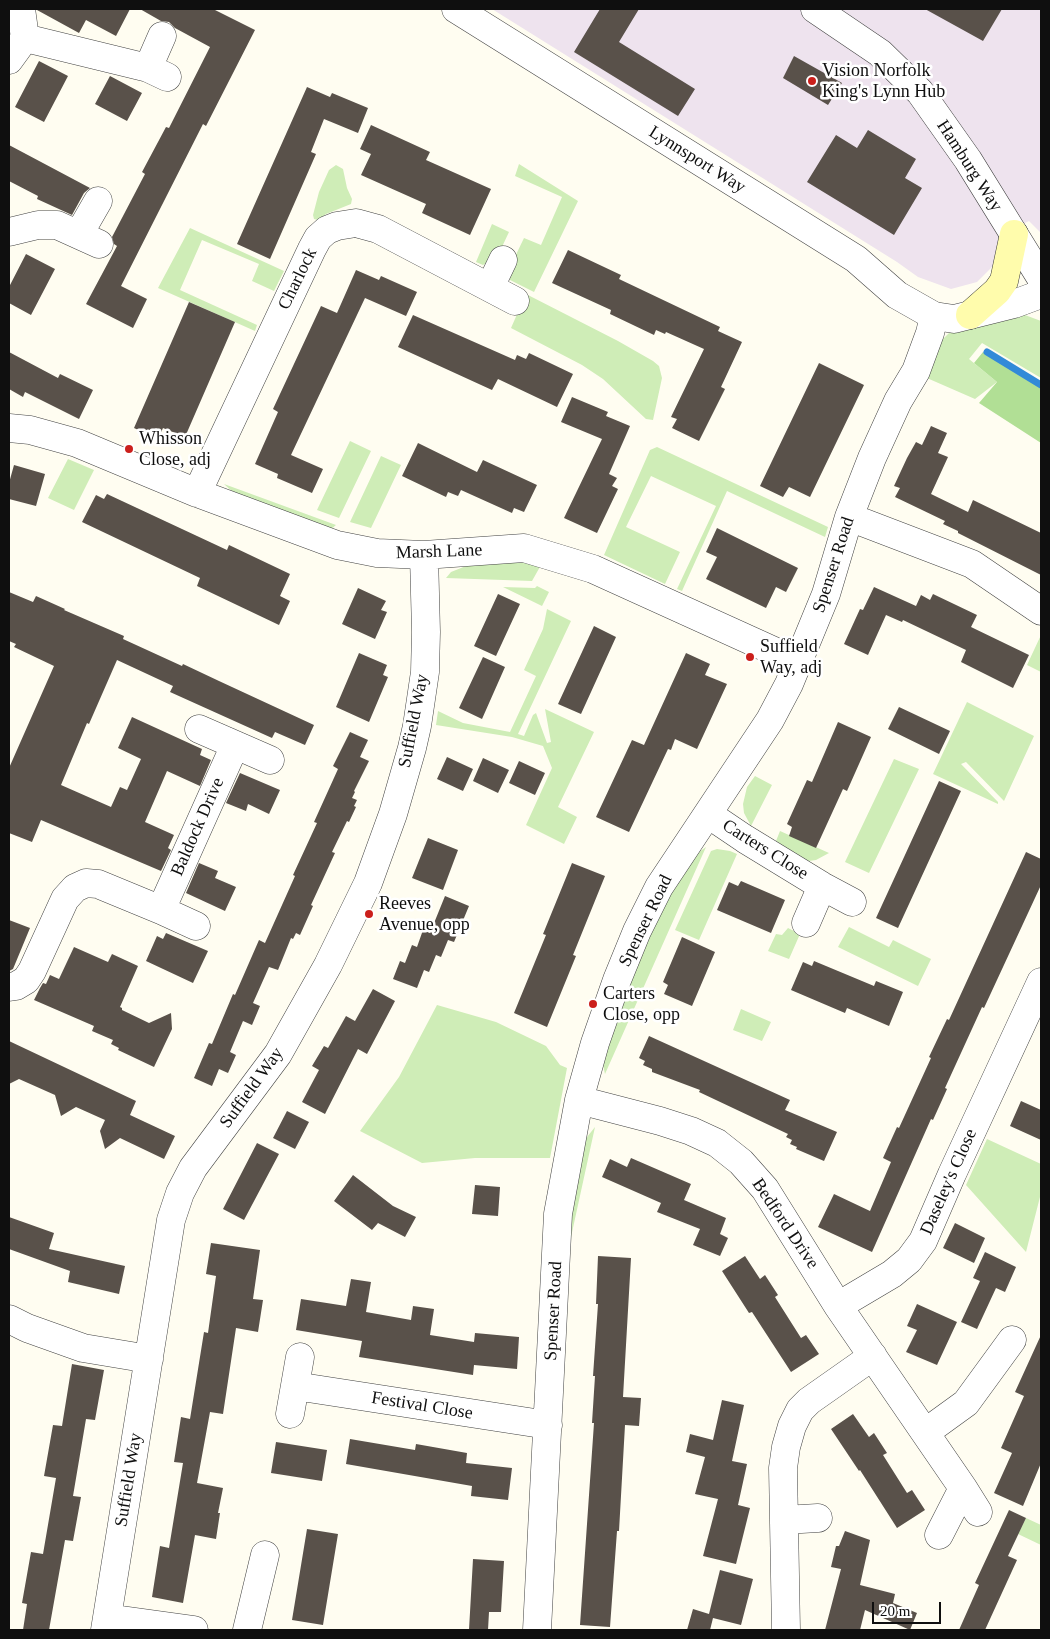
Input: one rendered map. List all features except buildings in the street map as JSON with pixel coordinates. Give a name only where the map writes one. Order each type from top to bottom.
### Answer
[{"type":"street","points":[[9,60],[25,38],[21,9]]},
{"type":"street","name":"Lynnsport Way","points":[[456,9],[856,259],[897,295],[934,316]]},
{"type":"street","name":"Hamburg Way","points":[[815,9],[846,17],[920,92],[968,160],[1041,278]]},
{"type":"street","points":[[25,38],[157,72],[162,36]]},
{"type":"street","points":[[9,232],[38,225],[56,225],[89,239],[98,201]]},
{"type":"street","name":"Charlock","points":[[197,494],[312,249],[318,238],[327,230],[337,226],[356,223],[378,229],[515,301]]},
{"type":"street","points":[[970,315],[997,291],[1004,281],[1014,234]]},
{"type":"street","points":[[490,287],[503,260]]},
{"type":"street","points":[[934,316],[954,319],[1014,304],[1041,294]]},
{"type":"street","name":"Spenser Road","points":[[537,1630],[558,1214],[579,1100],[608,1007],[637,931],[662,883],[770,720],[798,662],[826,594],[849,517],[872,458],[898,401],[916,371],[934,316]]},
{"type":"street","name":"Marsh Lane","points":[[9,428],[30,430],[77,443],[197,494],[337,545],[376,553],[424,556],[524,548],[593,569],[798,662]]},
{"type":"street","points":[[849,517],[972,564],[1041,610]]},
{"type":"street","name":"Suffield Way","points":[[106,1624],[171,1220],[180,1193],[193,1168],[278,1054],[350,922],[368,883],[393,814],[412,748],[425,672],[424,556]]},
{"type":"street","points":[[199,729],[270,760]]},
{"type":"street","name":"Baldock Drive","points":[[161,910],[235,745]]},
{"type":"street","name":"Carters Close","points":[[708,814],[745,839],[852,902]]},
{"type":"street","points":[[9,987],[16,986],[26,980],[32,971],[65,899],[75,888],[86,883],[98,884],[196,926]]},
{"type":"street","name":"Carters Close","points":[[806,923],[822,886]]},
{"type":"street","name":"Daseley's Close","points":[[838,1306],[892,1274],[909,1260],[923,1241],[952,1174],[1031,1030],[1041,982]]},
{"type":"street","name":"Bedford Drive","points":[[579,1100],[691,1131],[717,1143],[741,1162],[765,1189],[838,1306],[926,1432],[978,1512]]},
{"type":"street","points":[[9,1320],[83,1348],[148,1359]]},
{"type":"street","points":[[926,1432],[966,1403],[1012,1340]]},
{"type":"street","points":[[786,1630],[782,1468],[792,1426],[800,1410],[809,1401],[873,1356]]},
{"type":"street","points":[[290,1414],[300,1357]]},
{"type":"street","name":"Festival Close","points":[[295,1386],[548,1425]]},
{"type":"street","points":[[939,1535],[964,1488]]},
{"type":"street","points":[[784,1520],[818,1518]]},
{"type":"street","points":[[247,1630],[265,1555]]},
{"type":"street","points":[[106,1624],[194,1630]]},
{"type":"shaded area","points":[[492,9],[1041,9],[1041,233],[1029,221],[1001,235],[997,262],[977,282],[951,289],[918,277],[897,262]]},
{"type":"green space","points":[[519,164],[578,201],[534,292],[510,280],[509,275],[512,263],[524,238],[541,245],[562,197],[515,176]]},
{"type":"green space","points":[[336,165],[343,169],[347,188],[352,199],[351,204],[326,214],[318,220],[314,219],[313,215],[319,192],[329,170]]},
{"type":"green space","points":[[492,224],[509,232],[501,249],[490,261],[483,265],[476,262]]},
{"type":"green space","points":[[190,228],[284,271],[274,291],[252,281],[259,264],[202,240],[180,290],[257,325],[255,331],[158,288]]},
{"type":"green space","points":[[526,294],[618,341],[659,366],[662,378],[653,420],[646,419],[603,379],[582,365],[511,328]]},
{"type":"green space","points":[[1025,315],[1041,321],[1041,378],[982,343],[969,359],[997,382],[975,399],[920,375],[936,346],[951,331],[1000,316]]},
{"type":"green space","points":[[983,352],[1041,387],[1041,443],[979,403],[997,382],[974,363]]},
{"type":"green space","points":[[350,441],[371,451],[339,518],[317,510]]},
{"type":"green space","points":[[657,447],[828,527],[825,537],[727,491],[682,591],[677,589],[716,506],[651,476],[626,527],[680,552],[665,584],[604,555],[650,450]]},
{"type":"green space","points":[[381,456],[401,465],[371,528],[350,522]]},
{"type":"green space","points":[[68,459],[94,470],[74,510],[48,498]]},
{"type":"green space","points":[[224,484],[336,525],[329,531],[237,496]]},
{"type":"green space","points":[[515,562],[541,565],[532,581],[446,578],[451,572],[466,566]]},
{"type":"green space","points":[[537,586],[549,592],[542,606],[503,587],[535,588]]},
{"type":"green space","points":[[547,609],[571,621],[518,734],[524,736],[533,715],[536,713],[547,743],[551,742],[545,709],[594,732],[558,807],[577,817],[564,844],[526,825],[552,768],[543,746],[512,737],[436,725],[438,711],[463,723],[510,732],[536,676],[524,670],[543,629]]},
{"type":"green space","points":[[1041,635],[1041,672],[1027,665]]},
{"type":"green space","points":[[967,702],[1034,736],[1004,801],[966,762],[961,764],[998,804],[933,774]]},
{"type":"green space","points":[[894,759],[919,769],[869,873],[845,862]]},
{"type":"green space","points":[[755,776],[772,785],[751,826],[744,813],[743,804],[747,787]]},
{"type":"green space","points":[[780,831],[829,853],[816,860],[809,861],[801,858],[776,841]]},
{"type":"green space","points":[[706,847],[605,1074],[603,1065],[612,1029],[660,910],[692,857]]},
{"type":"green space","points":[[717,849],[737,854],[699,940],[675,930],[711,851]]},
{"type":"green space","points":[[849,927],[889,947],[893,940],[931,959],[918,986],[838,947]]},
{"type":"green space","points":[[788,928],[800,934],[789,959],[768,951],[776,934],[782,935]]},
{"type":"green space","points":[[437,1005],[496,1022],[546,1046],[560,1065],[567,1068],[550,1158],[475,1158],[422,1163],[360,1131],[399,1077]]},
{"type":"green space","points":[[741,1009],[771,1022],[762,1041],[733,1030]]},
{"type":"green space","points":[[595,1127],[571,1237],[573,1198],[583,1142]]},
{"type":"green space","points":[[987,1139],[1041,1164],[1041,1193],[1026,1252],[966,1185]]},
{"type":"green space","points":[[1026,1518],[1041,1525],[1041,1545],[1018,1534]]},
{"type":"waterway","points":[[987,352],[1041,385]]},
{"type":"place","name":"Vision Norfolk King's Lynn Hub","points":[[812,81]]},
{"type":"place","name":"Whisson Close, adj","points":[[129,449]]},
{"type":"place","name":"Suffield Way, adj","points":[[750,657]]},
{"type":"place","name":"Reeves Avenue, opp","points":[[369,914]]},
{"type":"place","name":"Carters Close, opp","points":[[593,1004]]}]
